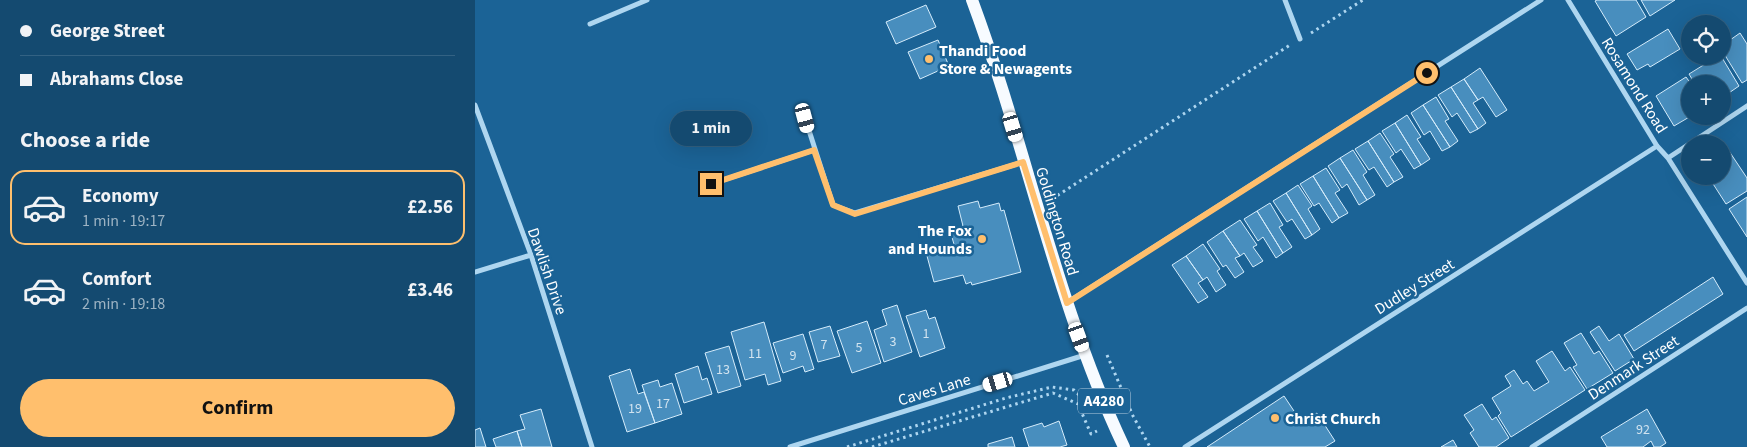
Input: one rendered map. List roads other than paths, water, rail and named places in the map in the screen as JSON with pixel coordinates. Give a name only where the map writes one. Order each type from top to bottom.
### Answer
[{"type":"main road","name":"Goldington Road","points":[[972,0],[1067,303],[1085,355],[1124,447]]},
{"type":"street","points":[[590,24],[647,0]]},
{"type":"street","points":[[1285,0],[1300,39]]},
{"type":"street","points":[[1067,303],[1541,0]]},
{"type":"street","name":"Rosamond Road","points":[[1567,0],[1657,146],[1668,158],[1747,283]]},
{"type":"street","name":"Dawlish Drive","points":[[475,104],[531,255],[591,447]]},
{"type":"street","points":[[1668,158],[1747,106]]},
{"type":"street","points":[[805,118],[833,205],[855,214],[1023,162]]},
{"type":"street","name":"Dudley Street","points":[[1185,447],[1657,146]]},
{"type":"street","points":[[711,184],[814,150]]},
{"type":"street","points":[[475,272],[531,255]]},
{"type":"street","name":"Denmark Street","points":[[1532,447],[1747,308]]},
{"type":"street","name":"Caves Lane","points":[[790,447],[1085,355]]},
{"type":"place","name":"Thandi Food Store & Newagents","points":[[929,59]]},
{"type":"place","name":"The Fox and Hounds","points":[[982,239]]},
{"type":"place","name":"Christ Church","points":[[1275,418]]}]
